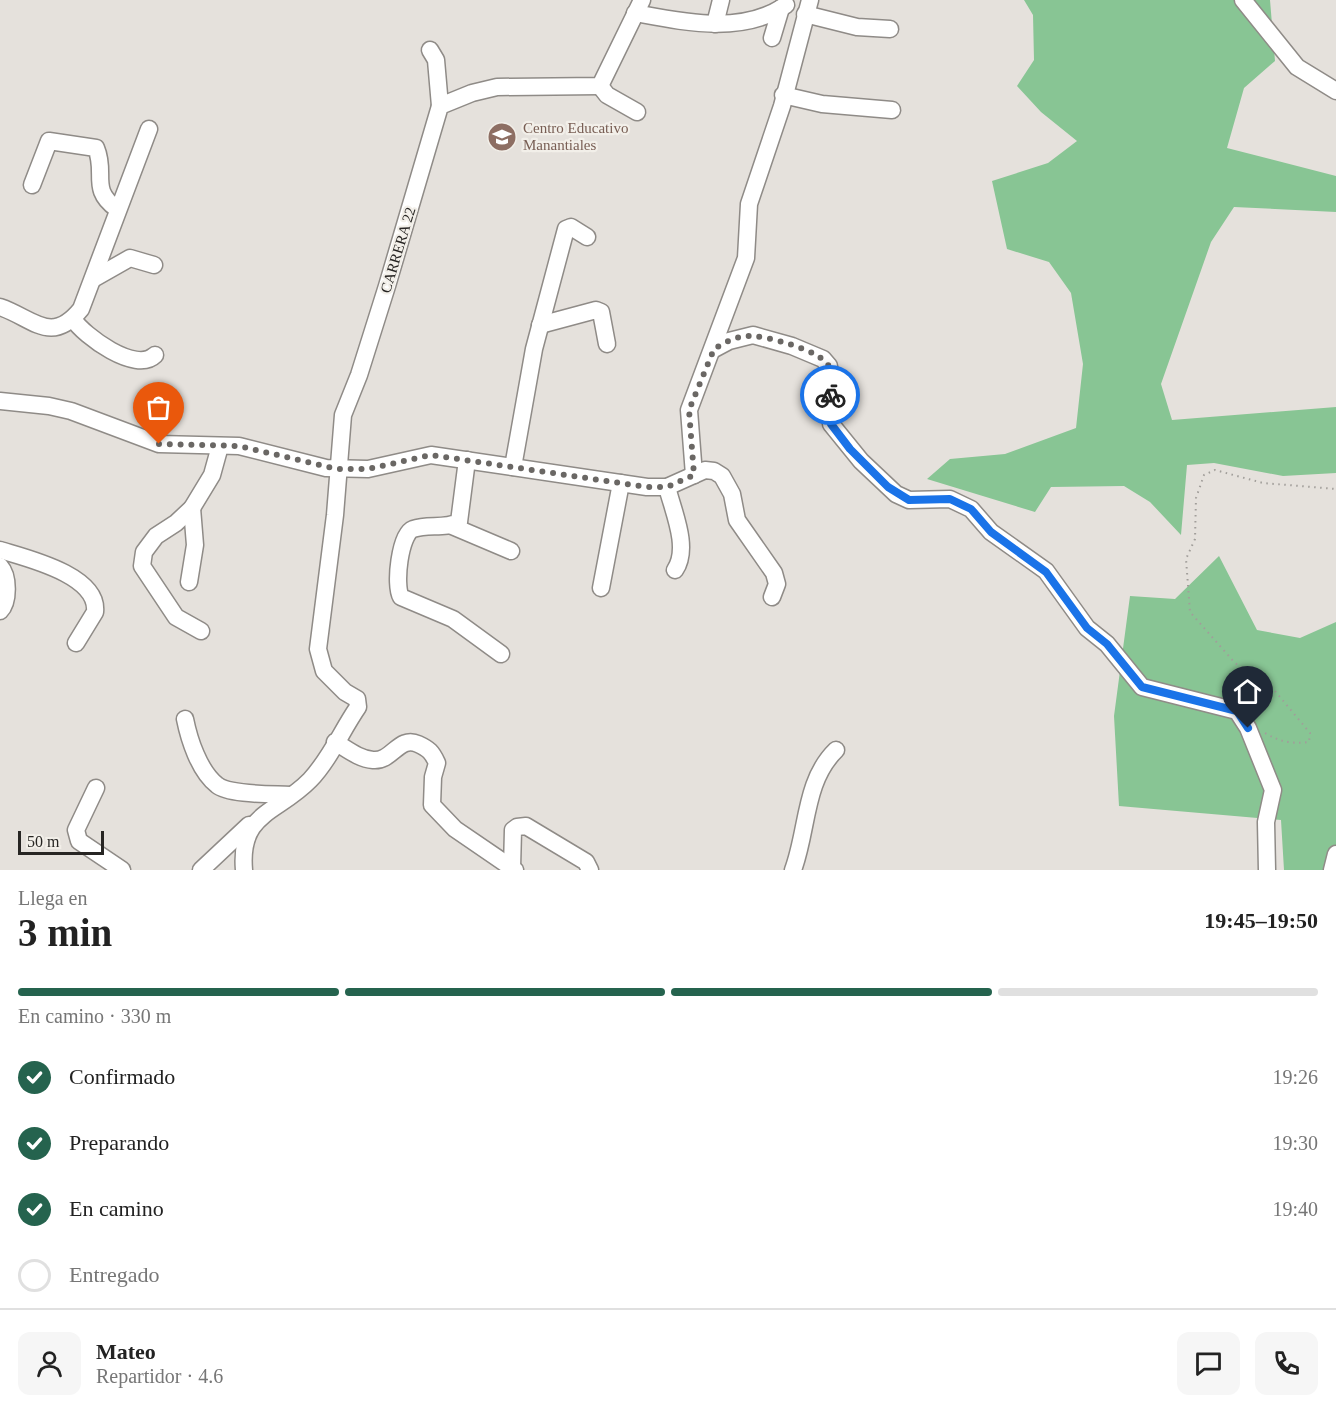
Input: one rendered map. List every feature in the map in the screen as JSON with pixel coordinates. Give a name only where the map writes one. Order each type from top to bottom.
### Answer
[{"type":"street","points":[[715,24],[721,0]]},
{"type":"street","points":[[1243,0],[1288,58],[1307,75],[1336,91]]},
{"type":"street","points":[[600,86],[639,7],[726,25],[749,20],[783,6],[772,38]]},
{"type":"street","points":[[694,475],[689,410],[714,349],[746,258],[749,204],[807,7],[857,27],[890,29]]},
{"type":"street","points":[[430,50],[436,60],[440,106],[472,93],[496,87],[600,86],[607,94],[637,112]]},
{"type":"street","points":[[783,94],[822,104],[892,110]]},
{"type":"street","name":"CARRERA 22","points":[[335,742],[358,707],[357,699],[345,692],[324,671],[318,649],[335,515],[343,415],[359,375],[384,297],[440,106]]},
{"type":"street","points":[[0,307],[47,328],[61,327],[73,319],[81,309],[93,279],[117,209],[149,129]]},
{"type":"street","points":[[32,185],[50,141],[96,148],[100,192],[117,209]]},
{"type":"street","points":[[513,467],[540,325],[566,229],[571,227],[587,237]]},
{"type":"street","points":[[93,279],[130,258],[154,265]]},
{"type":"street","points":[[540,325],[596,310],[601,312],[607,344]]},
{"type":"street","points":[[73,319],[92,340],[117,354],[144,360],[155,355]]},
{"type":"street","points":[[714,349],[729,341],[753,335],[792,345],[823,359],[829,366],[831,424],[861,461],[896,494],[909,500],[950,499],[971,509],[991,532],[1046,572],[1087,628],[1107,644],[1142,687],[1237,711],[1248,728],[1273,790],[1266,822],[1268,870]]},
{"type":"street","points":[[0,401],[50,405],[159,444],[254,449],[337,469],[368,469],[431,455],[663,487],[705,470],[714,471],[726,480],[738,520],[774,573],[777,584],[771,597]]},
{"type":"street","points":[[201,632],[176,617],[142,566],[144,552],[156,536],[176,523],[192,508],[212,475],[220,446]]},
{"type":"street","points":[[452,526],[461,517],[467,460]]},
{"type":"street","points":[[602,588],[621,483]]},
{"type":"street","points":[[661,513],[663,487]]},
{"type":"street","points":[[663,487],[680,540],[680,563],[675,570]]},
{"type":"street","points":[[189,582],[195,545],[192,508]]},
{"type":"street","points":[[501,654],[453,619],[401,597],[398,592],[397,572],[407,533],[412,530],[452,526],[511,550]]},
{"type":"street","points":[[0,550],[61,570],[87,590],[95,612],[76,643]]},
{"type":"street","points":[[0,566],[6,578],[5,605],[0,611]]},
{"type":"street","points":[[185,719],[191,747],[216,785],[228,790],[285,795]]},
{"type":"street","points":[[201,870],[285,795],[310,780],[335,742],[358,756],[375,761],[392,754],[402,744],[412,741],[431,750],[437,763],[432,777],[432,805],[454,829],[514,869]]},
{"type":"street","points":[[793,870],[815,779],[825,762],[837,750]]},
{"type":"street","points":[[96,788],[76,830],[76,837],[78,841],[122,870]]},
{"type":"street","points":[[244,870],[242,849],[247,834],[285,795]]},
{"type":"street","points":[[514,869],[513,830],[526,826],[586,862],[590,870]]},
{"type":"street","points":[[1332,870],[1336,854]]},
{"type":"path","points":[[1248,728],[1262,731],[1276,740],[1293,744],[1310,742],[1310,733],[1275,691],[1235,663],[1190,612],[1186,559],[1195,539],[1196,498],[1204,475],[1215,470],[1263,483],[1336,489]]},
{"type":"green space","points":[[1024,0],[1270,0],[1275,61],[1244,88],[1227,148],[1336,176],[1336,212],[1234,207],[1211,242],[1161,384],[1172,420],[1336,407],[1336,473],[1283,476],[1214,463],[1187,465],[1181,535],[1150,502],[1124,486],[1051,487],[1035,512],[927,479],[950,459],[1005,454],[1076,428],[1083,364],[1071,293],[1049,262],[1007,249],[992,181],[1048,163],[1077,141],[1041,112],[1017,86],[1034,60],[1033,15]]},
{"type":"green space","points":[[1219,556],[1257,630],[1300,638],[1336,622],[1336,870],[1284,870],[1281,820],[1119,806],[1114,716],[1130,596],[1175,599]]},
{"type":"way so far","points":[[159,444],[176,447],[239,446],[337,469],[368,469],[431,455],[647,487],[667,487],[694,475],[689,410],[714,349],[729,341],[753,335],[808,351],[823,359],[829,366],[830,395]]},
{"type":"place","name":"Centro Educativo Manantiales","points":[[502,137]]},
{"type":"route","points":[[830,395],[828,409],[831,424],[839,437],[896,494],[909,500],[950,499],[971,509],[991,532],[1046,572],[1087,628],[1107,644],[1142,687],[1237,711],[1248,728]]}]
